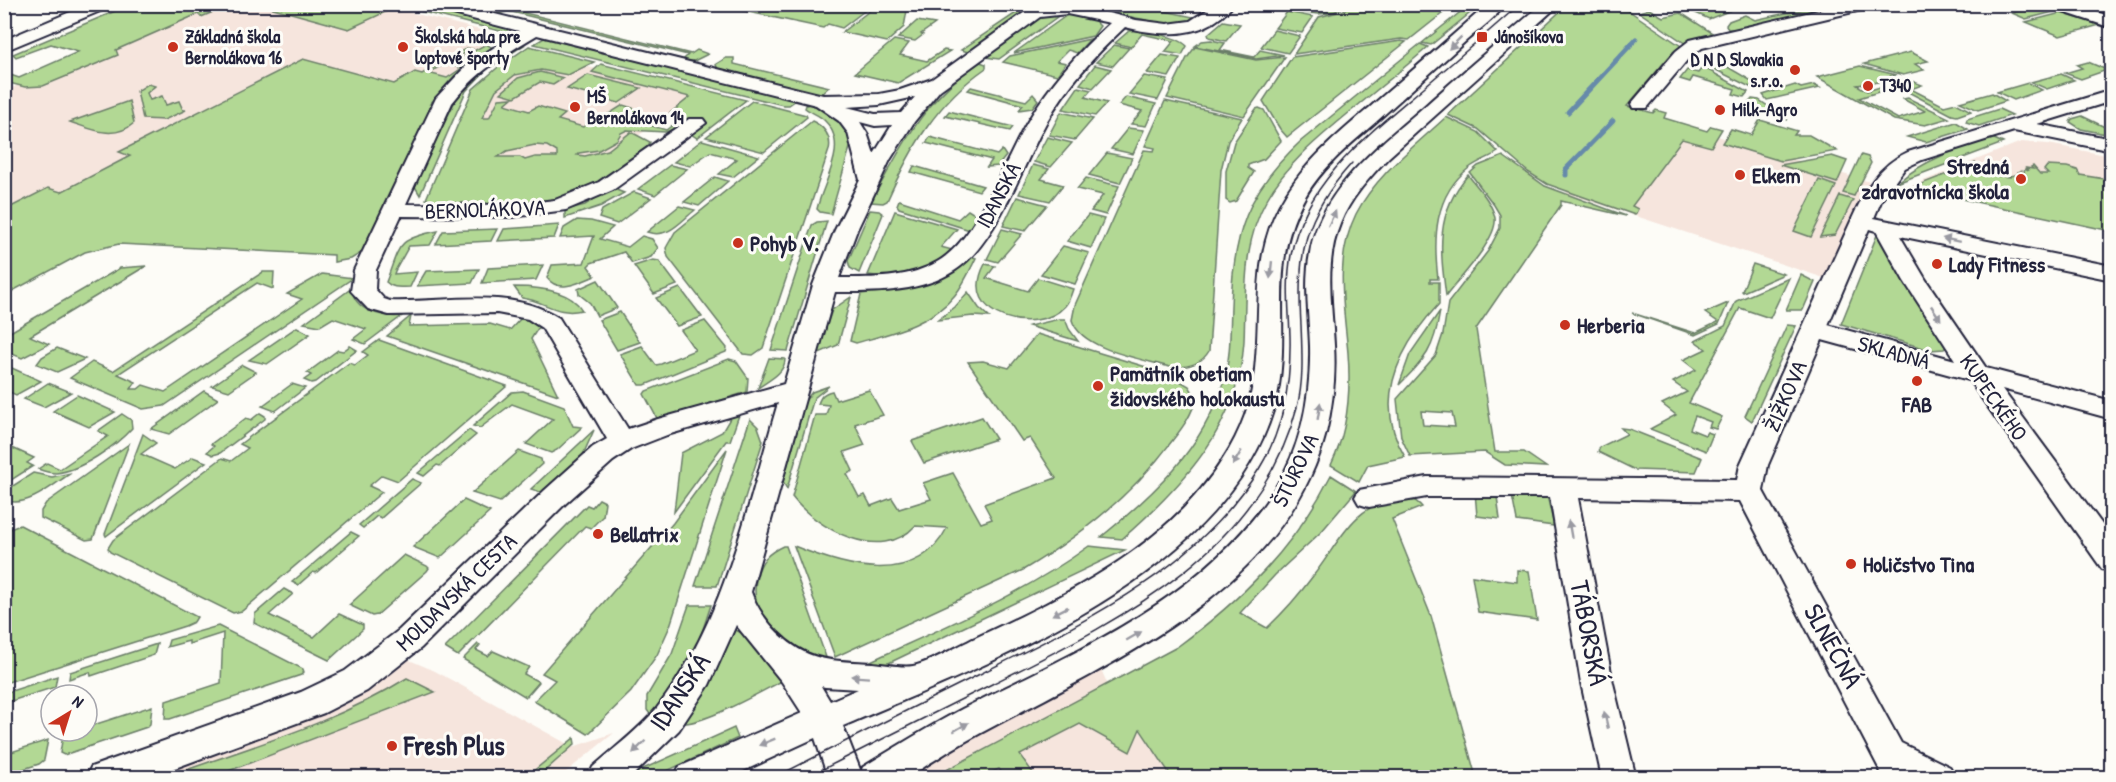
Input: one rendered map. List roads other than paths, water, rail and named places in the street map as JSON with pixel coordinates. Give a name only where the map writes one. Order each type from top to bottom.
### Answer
[{"type":"street","points":[[7,43],[104,4]]},
{"type":"street","points":[[432,4],[823,101],[866,102],[910,93],[941,80]]},
{"type":"street","name":"IDANSKÁ","points":[[605,777],[667,720],[698,675],[736,592],[825,285],[838,248],[870,179],[906,119],[941,80],[1042,9],[1073,7],[1121,22],[1157,27],[1191,27],[1202,23],[1226,4]]},
{"type":"street","points":[[691,777],[757,746],[918,681],[1056,614],[1114,580],[1169,538],[1206,501],[1242,449],[1261,407],[1269,371],[1269,292],[1273,257],[1277,236],[1292,201],[1327,155],[1498,4]]},
{"type":"street","name":"ŠTÚROVA","points":[[875,777],[968,723],[1096,658],[1165,617],[1214,579],[1253,539],[1274,514],[1292,485],[1312,441],[1318,418],[1323,368],[1319,261],[1329,225],[1338,206],[1355,180],[1386,149],[1552,4]]},
{"type":"street","points":[[1640,104],[1682,55],[1696,44],[1868,4]]},
{"type":"street","points":[[2054,4],[2112,23]]},
{"type":"street","name":"IDANSKÁ","points":[[825,285],[860,285],[913,279],[945,267],[961,255],[978,234],[1034,126],[1054,94],[1100,41],[1121,22]]},
{"type":"street","name":"BERNOLÁKOVA","points":[[533,30],[475,68],[453,88],[443,102],[395,210],[365,270],[363,291],[376,304],[397,309],[507,306],[534,311],[551,324],[622,442]]},
{"type":"street","name":"ŽIŽKOVA","points":[[1749,491],[1754,465],[1862,221],[1880,185],[1898,164],[1929,150],[2112,94]]},
{"type":"street","points":[[823,101],[841,111],[875,120],[906,119]]},
{"type":"street","points":[[866,102],[906,119]]},
{"type":"street","points":[[841,111],[861,137],[870,179]]},
{"type":"street","name":"BERNOLÁKOVA","points":[[395,210],[512,211],[559,206],[606,186],[696,123]]},
{"type":"street","points":[[2010,125],[2112,145]]},
{"type":"street","points":[[1862,221],[2112,273]]},
{"type":"street","name":"KUPECKÉHO","points":[[1886,226],[1889,237],[1915,281],[1978,375],[2112,561]]},
{"type":"street","name":"SKLADNÁ","points":[[1815,329],[2112,410]]},
{"type":"street","name":"MOLDAVSKÁ CESTA","points":[[103,777],[312,703],[356,681],[410,639],[587,468],[622,442],[658,428],[794,390]]},
{"type":"street","points":[[1369,497],[1427,487],[1749,491]]},
{"type":"street","name":"TÁBORSKÁ","points":[[1562,487],[1598,683],[1619,777]]},
{"type":"street","name":"SLNEČNÁ","points":[[1749,491],[1897,766],[1938,777]]},
{"type":"street","points":[[736,592],[741,608],[750,623],[776,651],[801,685],[841,760],[845,777]]},
{"type":"street","points":[[776,651],[805,668],[825,673],[918,681]]},
{"type":"street","points":[[909,777],[929,745]]},
{"type":"waterway","points":[[1568,112],[1636,39]]},
{"type":"waterway","points":[[1566,175],[1566,169],[1613,121]]},
{"type":"tram line","points":[[774,778],[1097,613],[1170,565],[1203,537],[1233,505],[1259,469],[1275,438],[1284,404],[1289,370],[1289,265],[1299,228],[1310,204],[1342,160],[1382,122],[1520,4]]},
{"type":"tram line","points":[[806,778],[1087,635],[1177,577],[1217,543],[1251,503],[1278,459],[1297,407],[1302,366],[1300,300],[1302,257],[1313,220],[1323,201],[1352,163]]},
{"type":"place","name":"Jánošíkova","points":[[1482,37]]},
{"type":"place","name":"Základná škola Bernolákova 16","points":[[173,47]]},
{"type":"place","name":"Školská hala pre loptové športy","points":[[403,47]]},
{"type":"place","name":"D N D Slovakia s.r.o.","points":[[1795,70]]},
{"type":"place","name":"T340","points":[[1868,86]]},
{"type":"place","name":"MŠ Bernolákova 14","points":[[575,107]]},
{"type":"place","name":"Milk-Agro","points":[[1720,110]]},
{"type":"place","name":"Elkem","points":[[1740,175]]},
{"type":"place","name":"Stredná zdravotnícka škola","points":[[2021,179]]},
{"type":"place","name":"Pohyb V.","points":[[738,243]]},
{"type":"place","name":"Lady Fitness","points":[[1937,264]]},
{"type":"place","name":"Herberia","points":[[1565,325]]},
{"type":"place","name":"FAB","points":[[1917,381]]},
{"type":"place","name":"Pamätník obetiam židovského holokaustu","points":[[1098,386]]},
{"type":"place","name":"Bellatrix","points":[[598,534]]},
{"type":"place","name":"Holičstvo Tina","points":[[1851,564]]},
{"type":"place","name":"Fresh Plus","points":[[392,746]]}]
